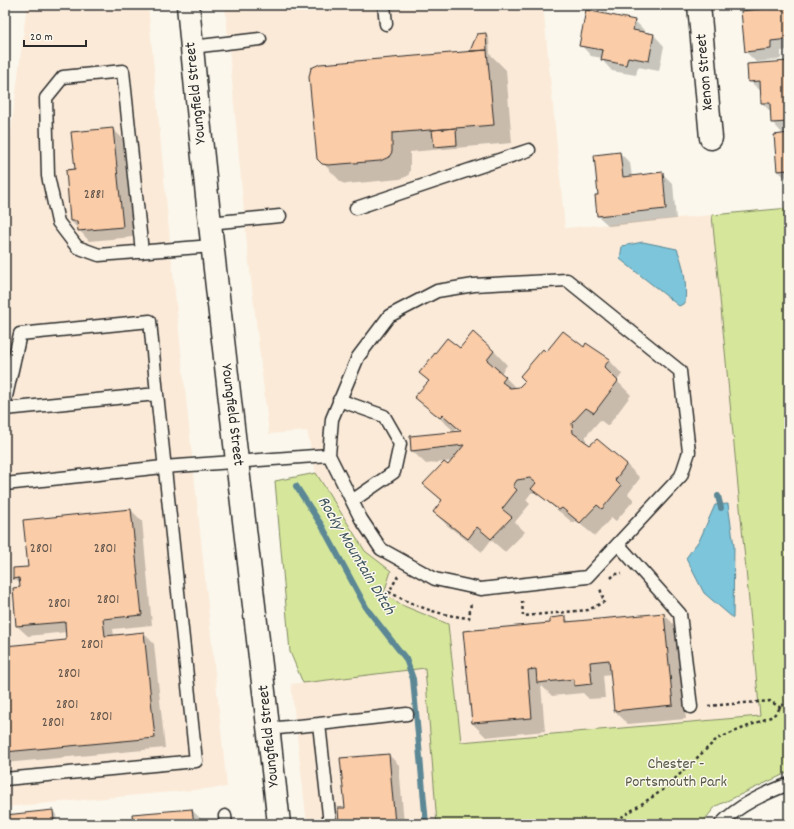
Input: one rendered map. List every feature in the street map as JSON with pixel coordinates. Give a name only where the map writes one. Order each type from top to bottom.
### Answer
[{"type":"street","name":"Youngfield Street","points":[[188,5],[209,224],[278,824]]},
{"type":"street","name":"Xenon Street","points":[[699,5],[711,138]]},
{"type":"lane","points":[[384,5],[386,24]]},
{"type":"lane","points":[[192,47],[260,39]]},
{"type":"lane","points":[[142,252],[123,71],[63,77],[46,98],[48,176],[58,222],[77,246],[99,255],[142,252],[212,246]]},
{"type":"lane","points":[[356,208],[529,150]]},
{"type":"lane","points":[[209,224],[280,216]]},
{"type":"lane","points":[[568,280],[680,371],[689,452],[681,476],[587,576],[481,589],[435,579],[381,549],[352,501],[329,455],[332,419],[339,400],[358,357],[389,316],[396,312],[437,291],[474,285],[568,280]]},
{"type":"lane","points":[[5,401],[20,334],[150,321],[164,467],[196,761],[5,779]]},
{"type":"lane","points":[[5,409],[157,394]]},
{"type":"lane","points":[[339,400],[384,416],[400,444],[394,472],[352,501]]},
{"type":"lane","points":[[5,484],[164,467],[329,455]]},
{"type":"lane","points":[[618,544],[680,614],[691,707]]},
{"type":"lane","points":[[268,729],[408,714]]},
{"type":"lane","points":[[319,724],[330,824]]},
{"type":"lane","points":[[721,824],[728,816],[767,792],[789,784]]},
{"type":"path","points":[[405,562],[389,592],[418,607],[447,616],[462,618],[469,618],[471,600]]},
{"type":"path","points":[[610,579],[616,574],[625,575]]},
{"type":"path","points":[[514,599],[522,599],[524,616],[588,610],[604,602],[600,588],[605,583]]},
{"type":"path","points":[[611,824],[663,790],[717,739],[773,716],[789,698]]},
{"type":"path","points":[[691,707],[770,701],[781,708]]},
{"type":"shaded area","points":[[27,5],[148,5],[174,284],[227,787],[5,807],[5,179]]},
{"type":"shaded area","points":[[225,5],[543,5],[565,228],[712,215],[760,716],[461,742],[448,624],[399,604],[383,593],[391,571],[365,551],[316,473],[307,431],[269,434],[247,245]]},
{"type":"shaded area","points":[[425,667],[437,824],[307,824],[291,684]]},
{"type":"green space","name":"Chester - Portsmouth Park","points":[[789,208],[789,772],[716,806],[701,824],[437,824],[425,668],[303,683],[290,652],[275,481],[316,473],[365,551],[391,571],[384,593],[399,604],[448,624],[461,742],[760,716],[712,215]]},
{"type":"water","points":[[643,242],[677,249],[684,275],[686,289],[685,303],[679,306],[620,259],[622,246]]},
{"type":"water","points":[[728,504],[734,546],[733,618],[704,593],[686,558],[700,539],[715,505]]},
{"type":"building","points":[[777,5],[789,5],[789,39],[771,41],[771,49],[745,52],[741,11],[778,7]]},
{"type":"building","points":[[586,10],[635,20],[633,30],[654,34],[649,61],[628,57],[626,65],[601,60],[603,50],[579,46]]},
{"type":"building","points":[[486,33],[487,50],[470,51],[477,34]]},
{"type":"building","points":[[487,50],[494,125],[392,133],[392,152],[389,157],[380,161],[328,165],[322,164],[317,159],[309,77],[311,68],[320,64]]},
{"type":"building","points":[[789,61],[789,122],[771,123],[770,103],[761,103],[760,81],[748,82],[747,64]]},
{"type":"building","points":[[113,128],[123,227],[78,231],[77,221],[70,221],[66,170],[75,169],[71,132]]},
{"type":"building","points":[[456,128],[457,145],[434,147],[432,130]]},
{"type":"building","points":[[789,133],[789,170],[777,171],[774,135]]},
{"type":"building","points":[[620,152],[623,177],[663,172],[666,209],[597,216],[595,195],[598,195],[594,155]]},
{"type":"building","points":[[563,331],[584,347],[586,343],[610,359],[604,367],[618,381],[594,413],[586,408],[572,423],[573,433],[590,445],[597,439],[627,464],[615,480],[621,486],[602,509],[597,505],[580,523],[562,508],[559,510],[531,489],[536,483],[530,478],[517,480],[513,486],[517,490],[502,509],[512,517],[491,539],[477,527],[468,539],[433,512],[442,500],[423,484],[444,462],[448,465],[464,445],[411,451],[410,436],[461,431],[443,415],[440,418],[414,397],[429,381],[419,373],[447,338],[460,348],[473,332],[494,351],[487,360],[506,377],[502,382],[510,388],[519,387],[525,381],[520,376],[543,349],[546,352]]},
{"type":"building","points":[[131,509],[142,615],[103,619],[105,636],[144,632],[155,738],[5,752],[5,646],[66,640],[65,622],[16,626],[13,588],[20,587],[19,578],[13,579],[13,568],[28,567],[23,520]]},
{"type":"building","points":[[664,613],[673,705],[614,711],[609,660],[590,662],[592,684],[574,686],[574,679],[537,683],[536,669],[528,670],[532,718],[472,723],[463,631],[550,623],[550,618],[566,616],[566,622]]},
{"type":"building","points":[[389,754],[395,824],[339,824],[338,808],[345,808],[340,758]]},
{"type":"building","points":[[192,809],[194,824],[133,824],[132,814]]},
{"type":"building","points":[[53,810],[54,824],[5,824],[5,815]]},
{"type":"waterway","name":"Rocky Mountain Ditch","points":[[296,486],[322,526],[367,609],[406,659],[413,679],[426,824]]},
{"type":"waterway","points":[[718,496],[721,508]]}]
